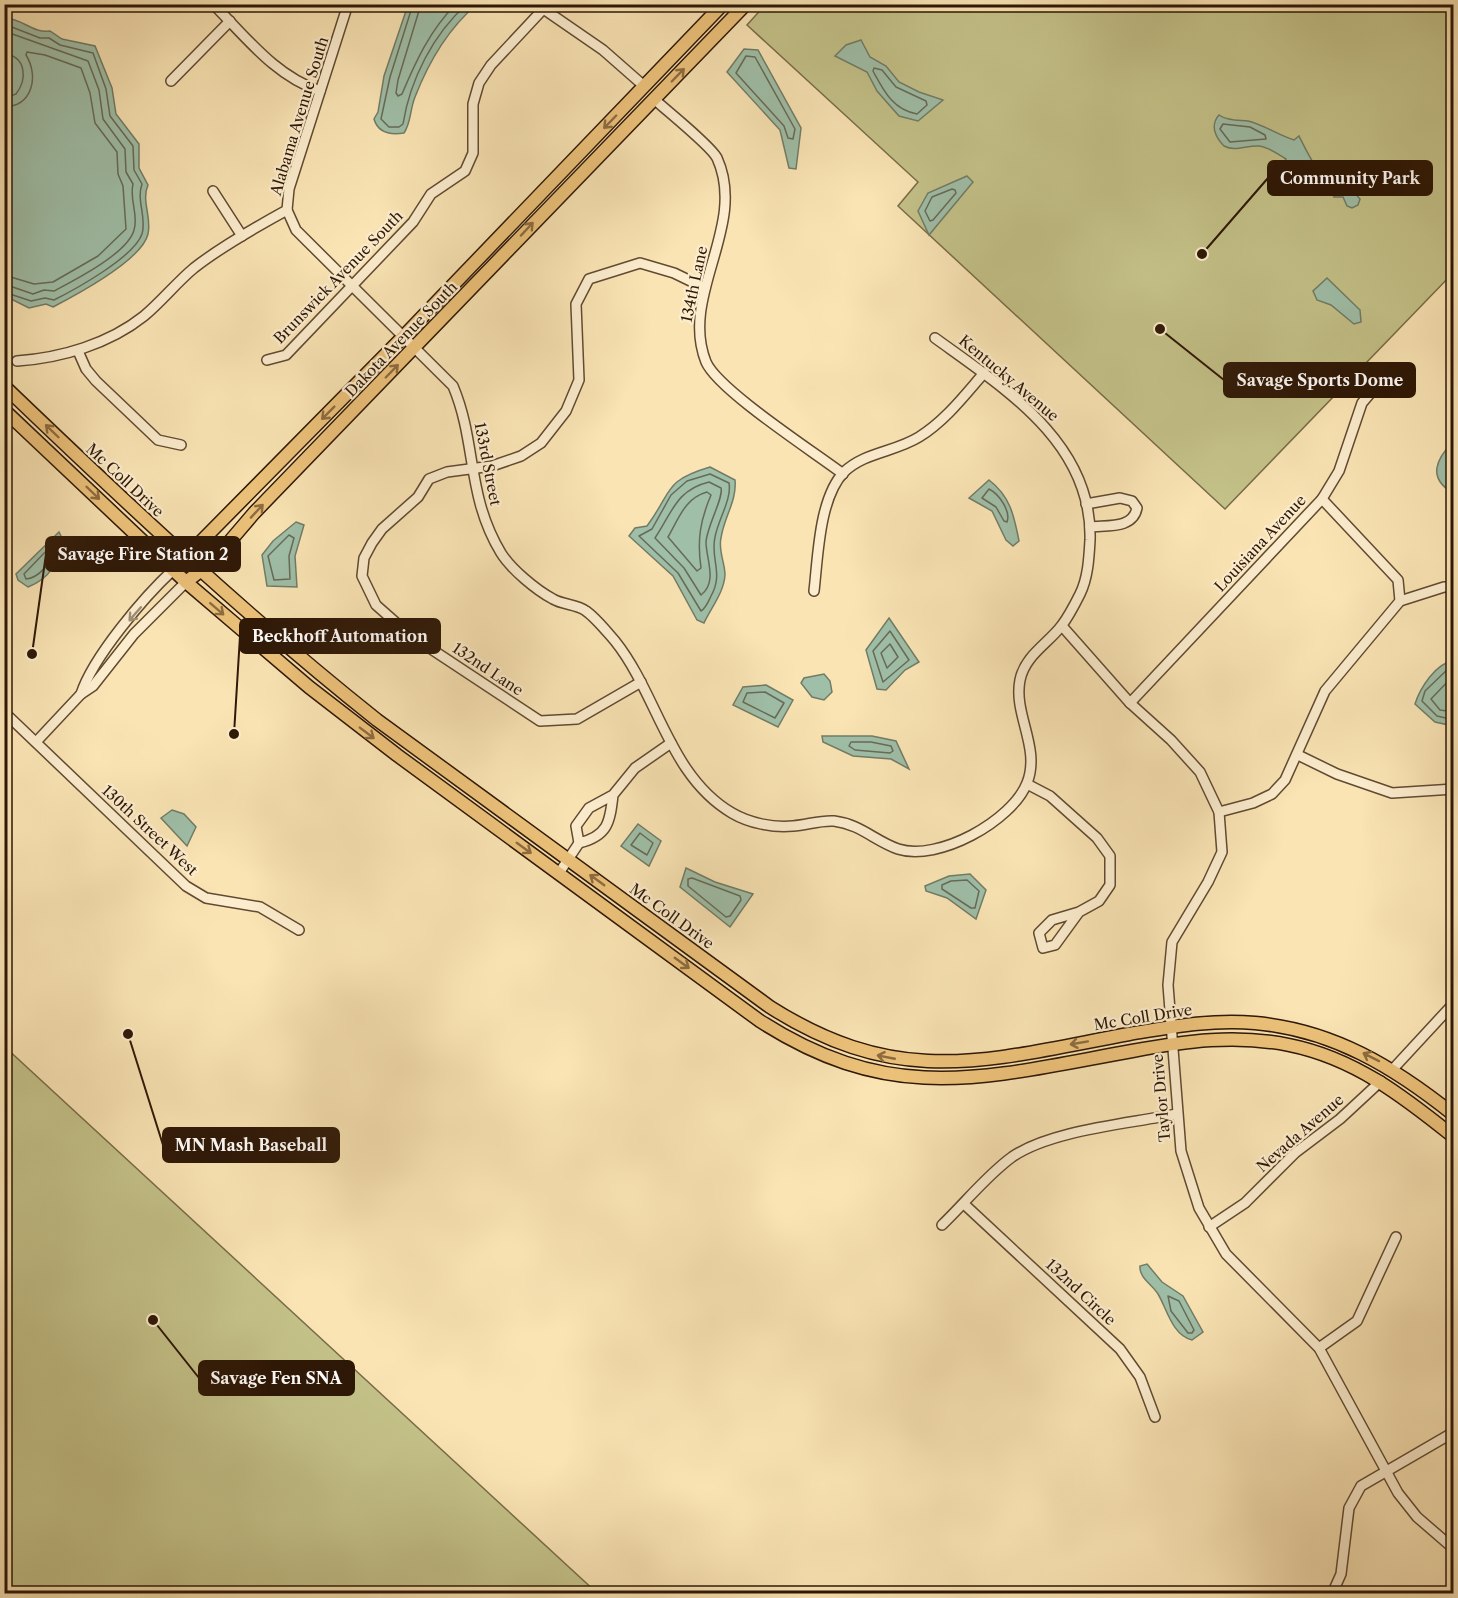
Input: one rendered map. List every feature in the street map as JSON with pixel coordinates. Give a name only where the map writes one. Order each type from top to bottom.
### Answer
[{"type":"main road","name":"Dakota Avenue South","points":[[173,570],[403,338],[723,4]]},
{"type":"main road","name":"Dakota Avenue South","points":[[186,582],[213,561],[254,513],[746,4]]},
{"type":"main road","name":"Mc Coll Drive","points":[[4,386],[200,571],[266,629],[377,720],[770,1007],[818,1035],[866,1053],[902,1060],[958,1063],[1170,1027],[1238,1022],[1293,1029],[1344,1045],[1393,1069],[1454,1115]]},
{"type":"main road","name":"Mc Coll Drive","points":[[4,410],[186,582],[324,699],[558,873],[776,1030],[809,1049],[861,1068],[918,1078],[975,1077],[1171,1044],[1227,1039],[1291,1045],[1352,1066],[1381,1081],[1454,1137]]},
{"type":"street","points":[[213,4],[282,73],[302,85],[320,91]]},
{"type":"street","name":"Alabama Avenue South","points":[[17,361],[44,360],[78,351],[143,317],[196,267],[242,236],[287,210],[289,189],[348,4]]},
{"type":"street","points":[[546,7],[603,50],[644,86]]},
{"type":"street","name":"Brunswick Avenue South","points":[[267,360],[286,355],[413,222],[431,194],[465,171],[473,153],[472,104],[479,83],[491,65],[546,7]]},
{"type":"street","points":[[171,81],[230,21]]},
{"type":"street","name":"134th Lane","points":[[654,99],[716,157],[727,198],[705,288],[699,333],[707,363],[723,385],[843,474]]},
{"type":"street","points":[[213,191],[242,236]]},
{"type":"street","name":"133rd Street","points":[[287,210],[296,230],[453,386],[461,405],[477,498],[486,528],[505,558],[553,600],[585,610],[616,642],[641,682],[671,742]]},
{"type":"street","name":"132nd Lane","points":[[641,682],[577,719],[540,721],[410,635],[376,605],[362,576],[364,558],[377,536],[418,497],[429,479],[447,472],[492,466],[521,456],[541,443],[566,411],[579,381],[576,304],[589,279],[640,263],[674,273],[705,288]]},
{"type":"street","name":"Kentucky Avenue","points":[[935,338],[984,373],[1054,435],[1075,468],[1086,504],[1090,527],[1087,570],[1082,591],[1062,626],[1035,652],[1020,680],[1020,698],[1031,764],[1027,784]]},
{"type":"street","points":[[78,351],[86,369],[96,381],[158,440],[181,445]]},
{"type":"street","points":[[814,591],[822,523],[843,474],[872,455],[917,438],[942,420],[984,373]]},
{"type":"street","name":"Louisiana Avenue","points":[[1130,703],[1322,499],[1339,471],[1362,403],[1379,383]]},
{"type":"street","points":[[1086,504],[1120,498],[1132,501],[1137,508],[1135,517],[1127,524],[1090,527]]},
{"type":"street","points":[[1322,499],[1398,580],[1400,601]]},
{"type":"street","name":"Dakota Avenue South","points":[[81,694],[86,680],[117,635],[173,570]]},
{"type":"street","name":"Dakota Avenue South","points":[[36,742],[81,694],[93,686],[134,634],[186,582]]},
{"type":"street","points":[[1220,812],[1253,803],[1272,794],[1285,780],[1325,692],[1400,601],[1444,587],[1454,587]]},
{"type":"street","name":"Taylor Drive","points":[[1062,626],[1130,703],[1200,772],[1220,812],[1222,852],[1208,882],[1172,942],[1168,985],[1176,1114],[1185,1169],[1209,1227],[1232,1260],[1319,1348],[1385,1471],[1407,1506],[1454,1549]]},
{"type":"street","name":"130th Street West","points":[[4,712],[186,886],[206,898],[260,907],[299,930]]},
{"type":"street","points":[[579,843],[576,826],[589,808],[614,795],[635,768],[671,742],[706,794],[734,814],[765,825],[791,826],[829,821],[847,823],[899,849],[926,851],[954,846],[1007,811],[1027,784],[1050,796],[1097,838],[1110,856],[1110,885],[1099,901],[1079,912],[1052,920],[1039,933],[1043,948],[1055,945],[1079,912]]},
{"type":"street","points":[[1298,755],[1337,774],[1392,793],[1454,789]]},
{"type":"street","points":[[558,873],[579,843],[596,839],[610,820],[614,795]]},
{"type":"street","points":[[1393,1069],[1454,1003]]},
{"type":"street","name":"Nevada Avenue","points":[[1209,1227],[1245,1203],[1287,1160],[1340,1119],[1381,1081]]},
{"type":"street","points":[[942,1225],[1000,1167],[1030,1146],[1063,1136],[1176,1114]]},
{"type":"street","name":"132nd Circle","points":[[964,1204],[1120,1349],[1140,1377],[1155,1417]]},
{"type":"street","points":[[1319,1348],[1357,1321],[1396,1237]]},
{"type":"street","points":[[1332,1593],[1341,1574],[1349,1508],[1361,1486],[1454,1432]]},
{"type":"shaded area","points":[[766,4],[1453,5],[1453,273],[1225,509],[898,206],[918,182],[747,25]]},
{"type":"shaded area","points":[[5,1047],[597,1593],[5,1593]]},
{"type":"water","points":[[408,5],[476,5],[456,25],[426,71],[404,133],[394,134],[382,130],[374,119],[378,112],[384,76]]},
{"type":"water","points":[[5,18],[17,20],[38,30],[50,31],[62,39],[95,46],[112,88],[116,114],[139,144],[139,168],[148,185],[146,197],[149,228],[143,244],[134,255],[107,276],[53,307],[46,304],[29,308],[5,296],[4,89],[11,78],[5,65]]},
{"type":"water","points":[[861,40],[870,57],[886,66],[899,82],[943,100],[918,121],[899,116],[877,91],[867,72],[835,56],[846,45]]},
{"type":"water","points":[[744,49],[758,50],[801,128],[796,169],[789,168],[780,130],[727,72]]},
{"type":"water","points":[[1219,115],[1229,119],[1253,122],[1294,140],[1299,136],[1324,179],[1335,188],[1357,196],[1360,199],[1358,205],[1352,208],[1347,206],[1343,197],[1334,197],[1324,182],[1302,167],[1282,165],[1286,159],[1270,149],[1259,146],[1228,148],[1224,146],[1218,139],[1214,127]]},
{"type":"water","points":[[967,176],[973,182],[929,235],[918,211],[928,193]]},
{"type":"water","points":[[1327,278],[1360,310],[1361,322],[1354,324],[1331,305],[1317,300],[1313,291]]},
{"type":"water","points":[[1453,442],[1453,493],[1440,481],[1437,468],[1442,455]]},
{"type":"water","points":[[710,467],[735,480],[735,488],[720,543],[725,570],[724,581],[720,594],[704,623],[697,620],[673,576],[629,536],[635,528],[647,526],[676,483],[684,477]]},
{"type":"water","points":[[989,480],[1002,493],[1013,514],[1019,541],[1013,546],[1006,540],[992,511],[969,498]]},
{"type":"water","points":[[296,522],[304,525],[295,556],[297,587],[267,586],[262,555],[273,541]]},
{"type":"water","points":[[59,532],[63,540],[56,562],[48,574],[28,587],[18,580],[16,574]]},
{"type":"water","points":[[889,618],[919,662],[905,670],[886,690],[877,689],[866,650]]},
{"type":"water","points":[[1454,661],[1453,726],[1435,722],[1415,704],[1435,671]]},
{"type":"water","points":[[824,674],[830,681],[832,692],[824,700],[812,697],[801,683],[804,678]]},
{"type":"water","points":[[766,685],[793,700],[778,727],[733,705],[743,687]]},
{"type":"water","points":[[822,736],[872,736],[896,741],[909,769],[891,759],[853,756],[823,742]]},
{"type":"water","points":[[172,810],[184,814],[196,827],[187,846],[161,818]]},
{"type":"water","points":[[638,824],[661,841],[649,866],[621,846]]},
{"type":"water","points":[[686,868],[715,882],[753,894],[730,927],[680,887]]},
{"type":"water","points":[[970,874],[986,890],[976,919],[947,898],[926,891],[925,886],[949,876]]},
{"type":"water","points":[[1147,1264],[1162,1282],[1183,1296],[1203,1332],[1192,1340],[1185,1337],[1175,1327],[1158,1294],[1142,1274],[1140,1266]]},
{"type":"place","name":"Community Park","points":[[1202,254]]},
{"type":"place","name":"Savage Sports Dome","points":[[1160,329]]},
{"type":"place","name":"Savage Fire Station 2","points":[[32,654]]},
{"type":"place","name":"Beckhoff Automation","points":[[234,734]]},
{"type":"place","name":"MN Mash Baseball","points":[[128,1034]]},
{"type":"place","name":"Savage Fen SNA","points":[[153,1320]]}]
